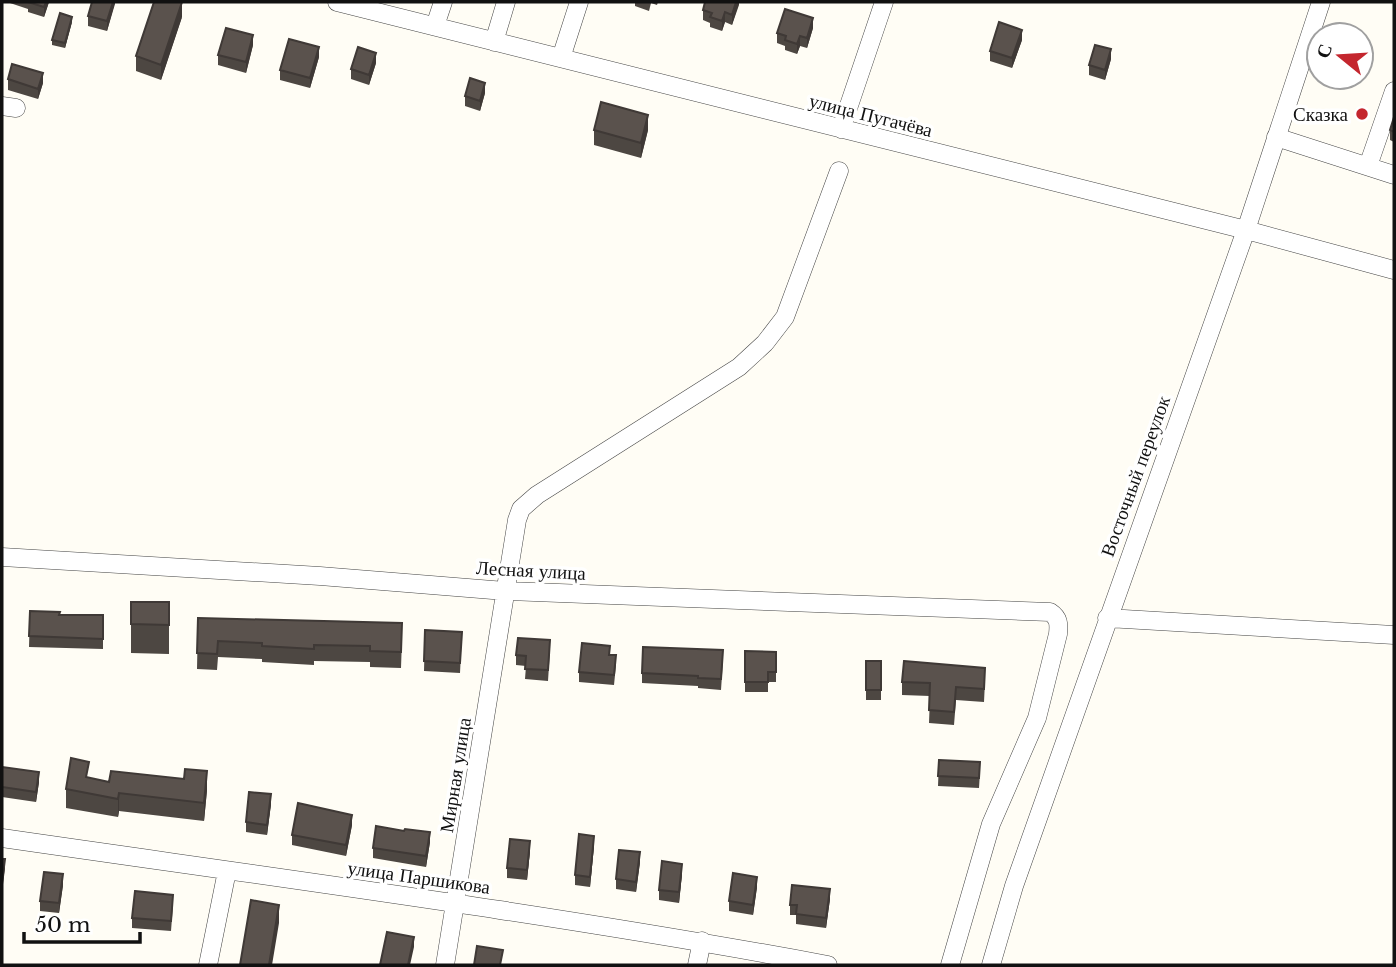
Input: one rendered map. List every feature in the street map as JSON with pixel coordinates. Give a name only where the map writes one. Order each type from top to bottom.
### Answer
[{"type":"street","name":"улица Пугачёва","points":[[337,2],[386,8],[435,26],[1246,230],[1394,270]]},
{"type":"street","points":[[435,26],[443,2]]},
{"type":"street","points":[[494,41],[506,2]]},
{"type":"street","points":[[561,58],[579,2]]},
{"type":"street","points":[[841,130],[884,2]]},
{"type":"street","name":"Восточный переулок","points":[[991,965],[1014,886],[1246,230],[1321,2]]},
{"type":"street","points":[[1368,166],[1394,91]]},
{"type":"street","points":[[1276,138],[1394,175]]},
{"type":"street","name":"Мирная улица","points":[[445,965],[505,591],[521,509],[528,501],[739,367],[765,343],[785,317],[839,171]]},
{"type":"street","name":"Лесная улица","points":[[2,557],[320,576],[505,591],[1050,612],[1056,616],[1059,624],[1058,634],[1037,718],[991,824],[950,965]]},
{"type":"street","points":[[1107,618],[1394,635]]},
{"type":"street","name":"улица Паршикова","points":[[2,838],[456,903],[828,965]]},
{"type":"street","points":[[208,965],[227,871]]},
{"type":"street","points":[[697,965],[702,942]]},
{"type":"building","points":[[28,2],[46,2],[44,7]]},
{"type":"building","points":[[92,2],[113,2],[107,21],[88,16]]},
{"type":"building","points":[[154,2],[182,2],[161,65],[136,56]]},
{"type":"building","points":[[705,2],[736,2],[732,15],[725,12],[722,21],[710,17],[712,13],[703,10]]},
{"type":"building","points":[[785,9],[813,18],[807,38],[800,36],[797,44],[785,40],[786,36],[777,33]]},
{"type":"building","points":[[60,13],[72,17],[65,43],[52,40]]},
{"type":"building","points":[[999,22],[1022,30],[1012,58],[990,51]]},
{"type":"building","points":[[226,28],[253,35],[246,62],[218,55]]},
{"type":"building","points":[[289,39],[319,47],[310,78],[280,70]]},
{"type":"building","points":[[1095,45],[1111,49],[1105,70],[1089,65]]},
{"type":"building","points":[[358,47],[376,53],[369,75],[351,69]]},
{"type":"building","points":[[12,64],[43,73],[38,89],[8,79]]},
{"type":"building","points":[[470,78],[485,83],[480,101],[465,96]]},
{"type":"building","points":[[601,102],[648,115],[641,143],[594,130]]},
{"type":"building","points":[[131,602],[169,602],[169,625],[131,624]]},
{"type":"building","points":[[30,611],[60,612],[59,615],[103,615],[103,639],[29,636]]},
{"type":"building","points":[[198,618],[402,623],[401,652],[370,651],[370,646],[314,645],[314,649],[218,641],[217,654],[197,653]]},
{"type":"building","points":[[425,630],[462,632],[460,663],[424,661]]},
{"type":"building","points":[[518,638],[550,640],[548,670],[525,669],[526,656],[516,655]]},
{"type":"building","points":[[582,643],[610,646],[609,655],[616,655],[614,675],[579,672]]},
{"type":"building","points":[[643,647],[723,650],[721,679],[642,673]]},
{"type":"building","points":[[745,651],[776,652],[776,672],[768,672],[768,682],[745,682]]},
{"type":"building","points":[[866,661],[881,661],[881,690],[866,690]]},
{"type":"building","points":[[904,661],[985,668],[984,689],[956,687],[954,712],[929,710],[930,683],[902,682]]},
{"type":"building","points":[[71,758],[89,762],[86,777],[109,782],[111,771],[184,779],[185,769],[207,771],[204,803],[119,793],[118,799],[66,789]]},
{"type":"building","points":[[939,760],[980,762],[979,778],[938,776]]},
{"type":"building","points":[[2,767],[39,772],[36,792],[2,787]]},
{"type":"building","points":[[249,792],[271,794],[267,825],[246,822]]},
{"type":"building","points":[[298,803],[352,815],[346,845],[292,835]]},
{"type":"building","points":[[376,826],[430,832],[426,856],[373,848]]},
{"type":"building","points":[[579,834],[594,836],[590,877],[575,875]]},
{"type":"building","points":[[510,839],[530,841],[527,870],[507,868]]},
{"type":"building","points":[[619,850],[640,852],[636,882],[616,879]]},
{"type":"building","points":[[2,859],[5,859],[2,882]]},
{"type":"building","points":[[662,861],[682,864],[679,892],[659,890]]},
{"type":"building","points":[[44,872],[63,874],[59,903],[40,901]]},
{"type":"building","points":[[733,873],[757,877],[753,905],[729,901]]},
{"type":"building","points":[[792,885],[830,889],[826,918],[796,914],[797,905],[790,905]]},
{"type":"building","points":[[135,891],[173,895],[171,921],[132,918]]},
{"type":"building","points":[[251,900],[279,905],[269,965],[240,965]]},
{"type":"building","points":[[387,932],[414,937],[408,965],[380,965]]},
{"type":"building","points":[[477,946],[503,950],[500,965],[474,965]]},
{"type":"place","name":"Сказка","points":[[1362,114]]}]
